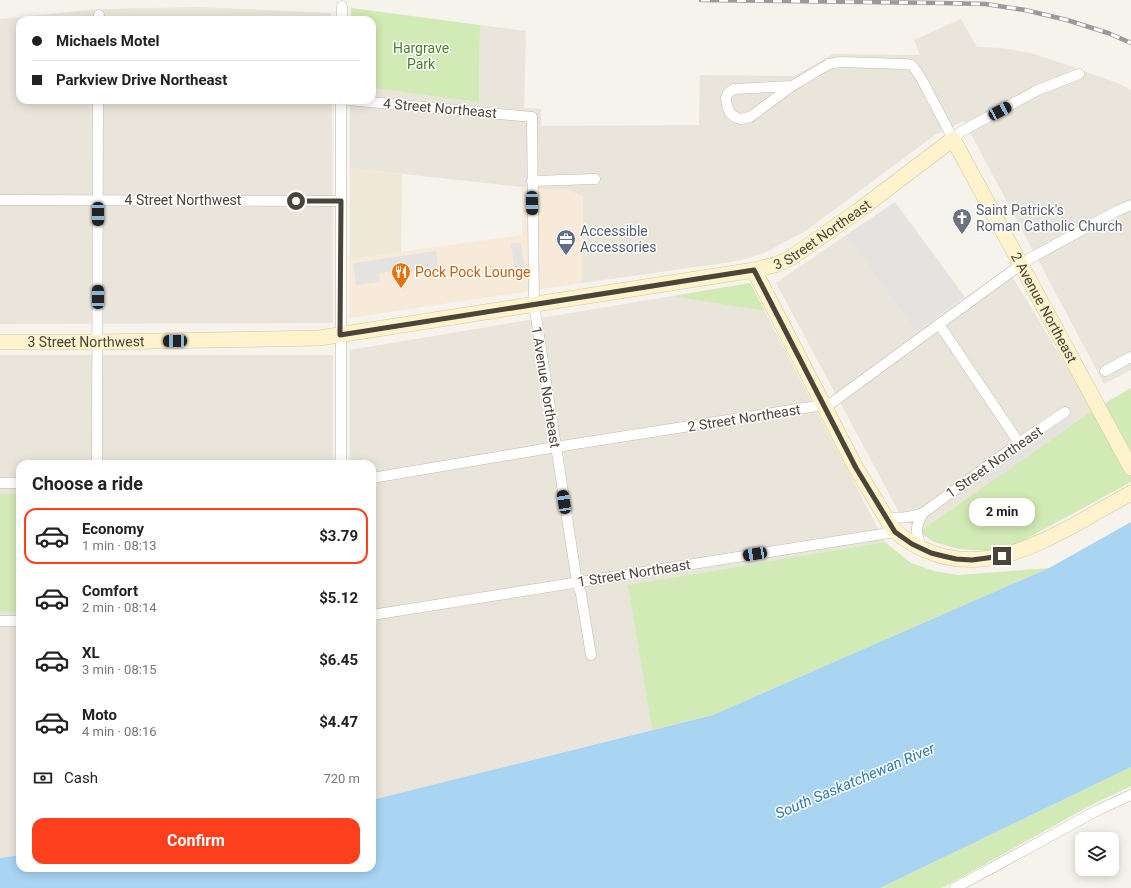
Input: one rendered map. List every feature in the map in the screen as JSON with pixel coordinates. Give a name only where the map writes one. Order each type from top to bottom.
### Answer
[{"type":"street","points":[[342,6],[342,16]]},
{"type":"street","name":"2 Avenue Northeast","points":[[792,86],[829,64],[840,62],[912,65],[921,78],[1020,265],[1131,468]]},
{"type":"street","name":"3 Street Northeast","points":[[340,335],[754,270],[775,265],[789,259],[864,206],[962,131],[1038,90],[1079,74]]},
{"type":"street","points":[[792,86],[750,117],[741,119],[735,117],[730,113],[727,106],[726,98],[728,93],[734,89],[792,86]]},
{"type":"street","name":"4 Street Northeast","points":[[376,103],[532,117]]},
{"type":"street","points":[[97,460],[98,104]]},
{"type":"street","points":[[341,104],[341,460]]},
{"type":"street","name":"1 Avenue Northeast","points":[[532,117],[534,304],[577,582],[581,594],[591,655]]},
{"type":"street","points":[[532,181],[595,179]]},
{"type":"street","name":"4 Street Northwest","points":[[0,200],[341,201]]},
{"type":"street","name":"2 Street Northeast","points":[[376,477],[556,447],[830,404],[1032,257],[1131,205]]},
{"type":"street","points":[[754,270],[856,468],[895,532],[912,544],[922,549],[956,559],[972,560],[993,558],[1011,554],[1045,540],[1131,493]]},
{"type":"street","points":[[939,324],[1019,444]]},
{"type":"street","name":"3 Street Northwest","points":[[0,342],[300,339],[340,335]]},
{"type":"street","points":[[1105,371],[1131,357]]},
{"type":"street","name":"1 Street Northeast","points":[[886,517],[901,518],[923,513],[1065,412]]},
{"type":"street","points":[[0,484],[16,484]]},
{"type":"street","points":[[922,549],[916,533],[918,522],[923,513]]},
{"type":"street","name":"1 Street Northeast","points":[[376,614],[895,532]]},
{"type":"street","points":[[0,621],[16,621]]},
{"type":"street","points":[[955,888],[1098,810],[1131,795]]},
{"type":"shaded area","points":[[200,7],[331,13],[331,16],[30,16],[100,9]]},
{"type":"shaded area","points":[[16,17],[16,104],[332,104],[333,323],[0,324],[0,19]]},
{"type":"shaded area","points":[[961,19],[977,47],[1002,48],[1031,53],[1120,84],[1131,90],[1131,370],[1104,384],[964,121],[935,135],[804,232],[764,253],[742,260],[718,264],[582,283],[583,197],[566,189],[549,190],[350,168],[350,104],[376,104],[376,88],[479,101],[480,25],[526,31],[524,108],[541,109],[541,126],[699,125],[700,75],[794,76],[833,54],[920,55],[914,40]]},
{"type":"shaded area","points":[[350,168],[402,174],[401,252],[350,259]]},
{"type":"shaded area","points":[[522,187],[549,190],[566,189],[583,197],[582,283],[350,318],[350,259],[522,235]]},
{"type":"shaded area","points":[[895,202],[965,297],[916,332],[846,235]]},
{"type":"shaded area","points":[[846,235],[916,332],[1007,268],[1093,410],[919,532],[901,516],[776,283]]},
{"type":"shaded area","points":[[521,243],[526,278],[516,280],[511,244]]},
{"type":"shaded area","points":[[436,251],[438,268],[410,272],[408,269],[379,273],[380,282],[356,285],[353,263]]},
{"type":"shaded area","points":[[750,283],[885,542],[629,585],[652,730],[376,799],[376,460],[350,460],[350,350]]},
{"type":"shaded area","points":[[0,355],[333,355],[333,460],[16,460],[16,856],[0,858]]},
{"type":"shaded area","points":[[1066,415],[1072,425],[989,483],[983,474]]},
{"type":"green space","name":"Hargrave Park","points":[[351,8],[480,25],[479,102],[376,89],[376,16],[351,16]]},
{"type":"green space","points":[[750,283],[765,311],[673,296]]},
{"type":"green space","points":[[1131,388],[1131,482],[1013,546],[988,551],[959,549],[934,542],[919,532],[1093,410]]},
{"type":"green space","points":[[0,494],[16,494],[16,612],[0,612]]},
{"type":"green space","points":[[885,542],[911,563],[934,571],[958,575],[1049,568],[713,715],[652,730],[628,585]]},
{"type":"green space","points":[[1131,767],[1131,786],[1093,804],[942,888],[880,888]]},
{"type":"water","name":"South Saskatchewan River","points":[[1131,522],[1131,767],[880,888],[0,888],[0,858],[16,856],[16,872],[376,872],[376,799],[713,715],[1049,568]]},
{"type":"railway","points":[[701,0],[985,4],[1025,10],[1067,20],[1108,33],[1131,43]]},
{"type":"place","name":"Saint Patrick's Roman Catholic Church","points":[[962,235]]},
{"type":"place","name":"Accessible Accessories","points":[[566,256]]},
{"type":"place","name":"Pock Pock Lounge","points":[[401,289]]},
{"type":"route","points":[[296,201],[341,201],[340,335],[754,270],[856,468],[895,532],[912,544],[931,553],[956,559],[972,560],[1002,556]]}]
